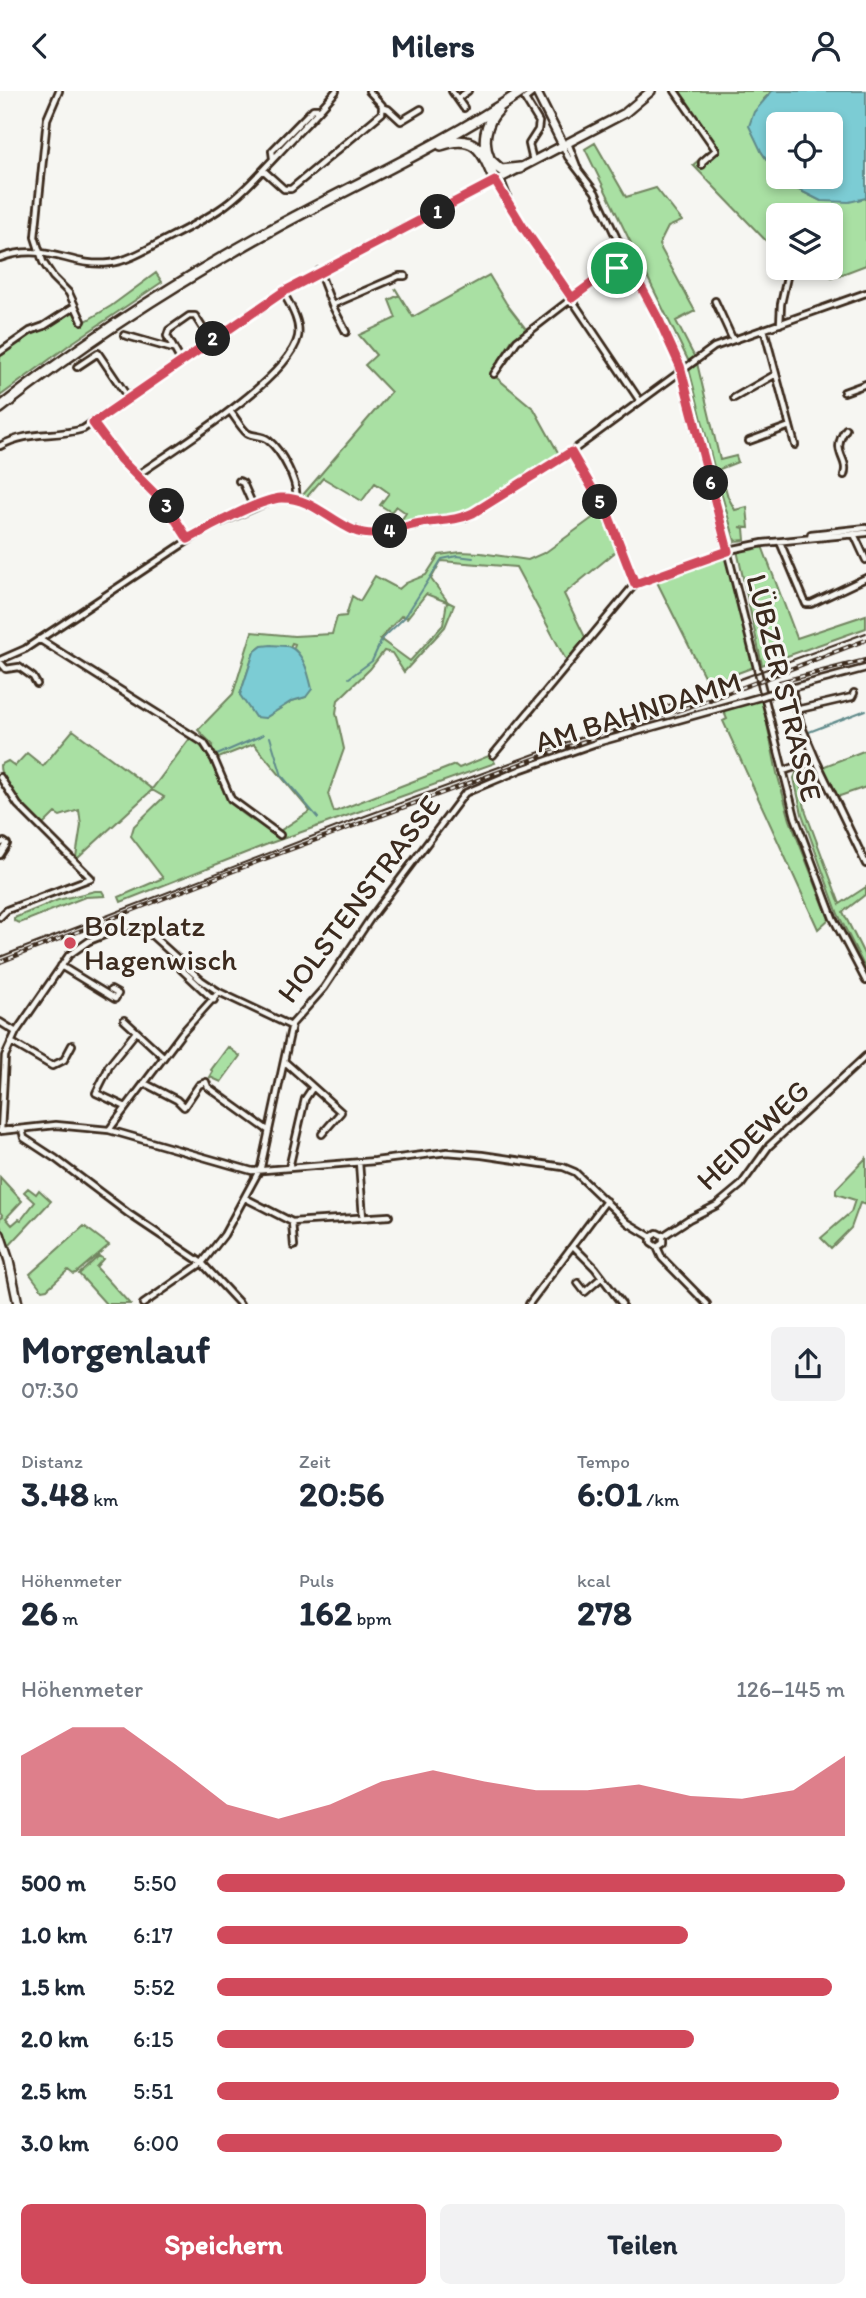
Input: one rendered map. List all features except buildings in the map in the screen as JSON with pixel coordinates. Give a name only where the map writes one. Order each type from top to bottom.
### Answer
[{"type":"highway","points":[[0,401],[65,352],[179,278],[274,223],[523,91]]},
{"type":"highway","points":[[0,408],[88,343],[195,275],[270,231],[426,149],[511,96]]},
{"type":"highway","points":[[498,180],[485,148],[487,129],[494,114],[511,96]]},
{"type":"highway","points":[[426,149],[452,141],[472,143],[481,152],[498,180]]},
{"type":"highway","points":[[491,162],[501,170],[520,168]]},
{"type":"main road","points":[[498,180],[625,113],[651,91]]},
{"type":"main road","points":[[537,93],[565,144]]},
{"type":"main road","points":[[0,1234],[18,1304]]},
{"type":"street","points":[[59,91],[47,119],[35,229],[39,252],[47,269],[69,293],[82,321]]},
{"type":"street","points":[[0,258],[39,252],[96,263],[121,261],[177,234],[220,209],[274,158],[272,151],[313,109],[320,110],[336,91]]},
{"type":"street","points":[[369,91],[383,108],[388,109],[401,121],[421,109]]},
{"type":"street","points":[[452,91],[464,108]]},
{"type":"street","points":[[458,98],[468,91]]},
{"type":"street","points":[[675,91],[716,150],[702,162],[702,166]]},
{"type":"street","points":[[533,161],[528,144],[538,129],[539,122],[526,99],[537,93]]},
{"type":"street","points":[[263,169],[284,189],[291,189],[380,114],[383,108]]},
{"type":"street","name":"LÜBZER STRASSE","points":[[565,144],[568,157],[595,192],[668,339],[681,371],[795,817],[833,918],[866,981]]},
{"type":"street","points":[[0,446],[20,436],[71,432],[93,423],[283,292],[498,180],[509,203],[640,401]]},
{"type":"street","points":[[494,375],[517,341],[600,277],[628,262]]},
{"type":"street","points":[[320,271],[346,333]]},
{"type":"street","points":[[332,305],[399,275],[405,276]]},
{"type":"street","points":[[780,324],[786,280]]},
{"type":"street","points":[[136,476],[230,411],[270,377],[295,346],[299,335],[298,323],[283,292]]},
{"type":"street","points":[[37,684],[33,677],[19,667],[6,669],[0,661],[15,655],[208,527],[275,499],[296,499],[355,531],[379,534],[417,524],[466,517],[571,452],[715,347],[866,293]]},
{"type":"street","points":[[715,301],[733,340]]},
{"type":"street","points":[[0,352],[30,331],[44,326],[75,306]]},
{"type":"street","points":[[181,361],[167,336],[168,331],[192,315],[198,318],[211,341]]},
{"type":"street","points":[[764,329],[795,445]]},
{"type":"street","points":[[124,335],[174,349]]},
{"type":"street","points":[[77,367],[98,353],[129,398]]},
{"type":"street","points":[[734,398],[776,374]]},
{"type":"street","points":[[844,392],[866,384]]},
{"type":"street","points":[[230,411],[248,434],[268,439],[281,456],[294,481],[296,499]]},
{"type":"street","points":[[93,423],[136,476],[166,505],[188,539]]},
{"type":"street","points":[[749,441],[790,426]]},
{"type":"street","points":[[844,475],[846,468],[838,447],[846,429]]},
{"type":"street","points":[[571,452],[609,517],[635,584]]},
{"type":"street","points":[[239,481],[243,483],[254,508]]},
{"type":"street","points":[[810,538],[811,534],[866,527]]},
{"type":"street","points":[[493,755],[635,584],[728,551],[810,538],[866,533]]},
{"type":"street","points":[[854,534],[866,560]]},
{"type":"street","points":[[780,542],[806,604],[866,578]]},
{"type":"street","points":[[39,639],[204,743],[231,799],[280,835]]},
{"type":"street","name":"AM BAHNDAMM","points":[[465,793],[522,769],[597,743],[866,668]]},
{"type":"street","points":[[791,688],[796,710],[816,759],[866,862]]},
{"type":"street","points":[[796,710],[852,697],[854,693]]},
{"type":"street","points":[[783,771],[816,759]]},
{"type":"street","points":[[0,777],[18,806],[91,878],[7,910],[0,917]]},
{"type":"street","name":"HOLSTENSTRASSE","points":[[61,966],[69,955],[89,941],[123,927],[145,929],[201,980],[219,992],[291,1026],[324,988],[410,864],[465,793]]},
{"type":"street","points":[[0,843],[7,844],[0,855]]},
{"type":"street","points":[[111,990],[118,994],[115,999],[61,966],[16,1032],[5,1056],[1,1131],[66,1125],[109,1130],[245,1170],[259,1171],[447,1151],[507,1158],[571,1170],[629,1224],[651,1237]]},
{"type":"street","points":[[181,969],[214,1000]]},
{"type":"street","points":[[109,1130],[182,1033],[219,992]]},
{"type":"street","points":[[124,1020],[164,1057]]},
{"type":"street","points":[[0,1022],[16,1032]]},
{"type":"street","points":[[143,1304],[202,1263],[224,1235],[246,1198],[259,1171],[291,1026]]},
{"type":"street","points":[[126,1107],[96,1093],[108,1068],[136,1032]]},
{"type":"street","points":[[11,1042],[52,1066],[64,1060],[72,1045]]},
{"type":"street","name":"HEIDEWEG","points":[[663,1236],[717,1205],[741,1185],[769,1146],[866,1056]]},
{"type":"street","points":[[284,1061],[341,1112],[322,1134]]},
{"type":"street","points":[[144,1083],[177,1100],[184,1107],[199,1085],[206,1082],[208,1087],[269,1131]]},
{"type":"street","points":[[289,1167],[305,1099],[313,1087]]},
{"type":"street","points":[[22,1129],[24,1138],[202,1263],[238,1303]]},
{"type":"street","points":[[359,1162],[363,1218]]},
{"type":"street","points":[[246,1198],[292,1222],[389,1216]]},
{"type":"street","points":[[529,1304],[606,1201]]},
{"type":"street","points":[[292,1222],[294,1246]]},
{"type":"street","points":[[651,1237],[657,1233],[663,1236],[663,1243],[657,1247]]},
{"type":"street","points":[[651,1237],[651,1243],[657,1247],[662,1258],[707,1304]]},
{"type":"street","points":[[573,1246],[592,1264],[622,1304]]},
{"type":"street","points":[[578,1283],[586,1292],[602,1277]]},
{"type":"green space","points":[[671,91],[772,91],[764,99],[761,151],[766,158],[766,189],[797,189],[821,201],[866,198],[866,265],[843,274],[843,203],[766,203],[766,241],[693,165],[711,149]]},
{"type":"green space","points":[[595,143],[626,197],[656,188],[682,221],[668,227],[659,245],[695,311],[676,321],[695,358],[689,362],[585,149]]},
{"type":"green space","points":[[156,273],[162,282],[0,396],[0,354],[17,342],[21,343],[20,340],[33,331],[43,329],[74,309],[81,324]]},
{"type":"green space","points":[[489,275],[526,329],[512,340],[491,373],[534,409],[560,456],[480,506],[459,516],[396,528],[406,513],[396,506],[391,512],[380,505],[389,493],[375,483],[362,501],[323,478],[306,498],[302,496],[391,392],[365,365],[376,355],[359,335],[396,318],[389,300],[399,295],[395,288],[413,317]]},
{"type":"green space","points":[[697,363],[720,460],[736,456],[738,462],[715,471],[689,369]]},
{"type":"green space","points":[[722,476],[735,510],[747,507],[749,528],[740,527],[744,528],[745,540],[735,541],[717,478]]},
{"type":"green space","points":[[602,511],[619,549],[564,594],[586,639],[567,662],[516,567],[441,561],[431,579],[448,602],[454,605],[445,627],[404,672],[392,653],[384,651],[370,669],[338,700],[336,713],[344,749],[328,794],[334,812],[455,765],[459,768],[491,755],[495,763],[268,844],[121,902],[119,897],[163,878],[131,836],[134,826],[164,797],[152,790],[78,858],[81,825],[79,810],[60,816],[55,813],[43,825],[4,782],[0,765],[8,761],[15,766],[27,753],[43,766],[73,730],[152,789],[191,737],[211,756],[230,800],[240,808],[238,810],[253,821],[256,820],[278,832],[310,811],[254,744],[216,759],[210,748],[213,745],[198,730],[233,694],[252,632],[294,636],[332,634],[337,617],[346,616],[352,596],[360,601],[375,576],[399,589],[406,583],[426,575],[439,555],[481,553],[528,560],[546,552]],"holes":[[[426,594],[447,602],[443,625],[410,661],[380,639],[402,615],[407,618]],[[292,643],[295,644],[293,650],[307,672],[306,697],[292,701],[265,718],[240,695],[254,652],[262,646],[290,647]]]},
{"type":"green space","points":[[762,546],[797,638],[866,615],[866,628],[762,665],[737,550]]},
{"type":"green space","points":[[726,557],[754,667],[708,684],[656,580]]},
{"type":"green space","points":[[762,699],[790,820],[829,919],[818,929],[723,721],[727,719],[722,708]]},
{"type":"green space","points":[[866,750],[866,787],[837,797],[822,767]]},
{"type":"green space","points":[[813,763],[815,765],[798,774],[806,813],[840,904],[866,887],[866,894],[843,912],[866,958],[866,970],[838,914],[802,814],[794,778],[798,769]]},
{"type":"green space","points":[[102,891],[105,896],[85,897],[20,923],[14,921],[14,918],[58,900]]},
{"type":"green space","points":[[228,1047],[240,1056],[221,1082],[210,1077],[213,1072],[211,1070]]},
{"type":"green space","points":[[866,1158],[866,1205],[860,1203],[851,1228],[831,1248],[821,1238],[851,1212],[855,1200],[836,1194],[836,1189]]},
{"type":"green space","points":[[0,1177],[22,1201],[6,1218],[12,1225],[21,1220],[35,1202],[24,1192],[28,1188],[36,1194],[39,1190],[51,1201],[9,1246],[0,1225],[0,1218],[3,1216],[0,1212]]},
{"type":"green space","points":[[84,1226],[109,1245],[76,1273],[68,1270],[47,1289],[42,1290],[30,1274]]},
{"type":"green space","points":[[99,1256],[103,1259],[96,1267],[130,1304],[106,1304],[79,1274]]},
{"type":"water","points":[[772,91],[866,91],[866,198],[849,202],[821,201],[797,189],[843,189],[843,112],[766,112],[766,158],[749,126],[754,112]]},
{"type":"water","points":[[262,646],[290,647],[299,654],[312,689],[306,697],[292,701],[265,718],[255,717],[240,695],[254,652]]},
{"type":"waterway","points":[[349,678],[372,661],[382,639],[405,617],[442,559],[457,556],[473,558]]},
{"type":"waterway","points":[[809,732],[866,710]]},
{"type":"waterway","points":[[217,755],[263,735]]},
{"type":"waterway","points":[[270,737],[282,776],[318,818]]},
{"type":"tram line","points":[[0,957],[365,816],[866,633]]},
{"type":"railway","points":[[0,962],[259,861],[561,749],[715,698],[866,640]]},
{"type":"railway","points":[[780,682],[866,660]]},
{"type":"place","name":"Bolzplatz Hagenwisch","points":[[70,943]]},
{"type":"route","points":[[495,181],[572,298],[617,268],[628,262],[680,366],[728,551],[635,584],[609,517],[571,452],[460,519],[366,534],[349,528],[304,501],[282,498],[268,501],[188,539],[166,505],[120,459],[93,423],[283,292],[495,181]]}]
